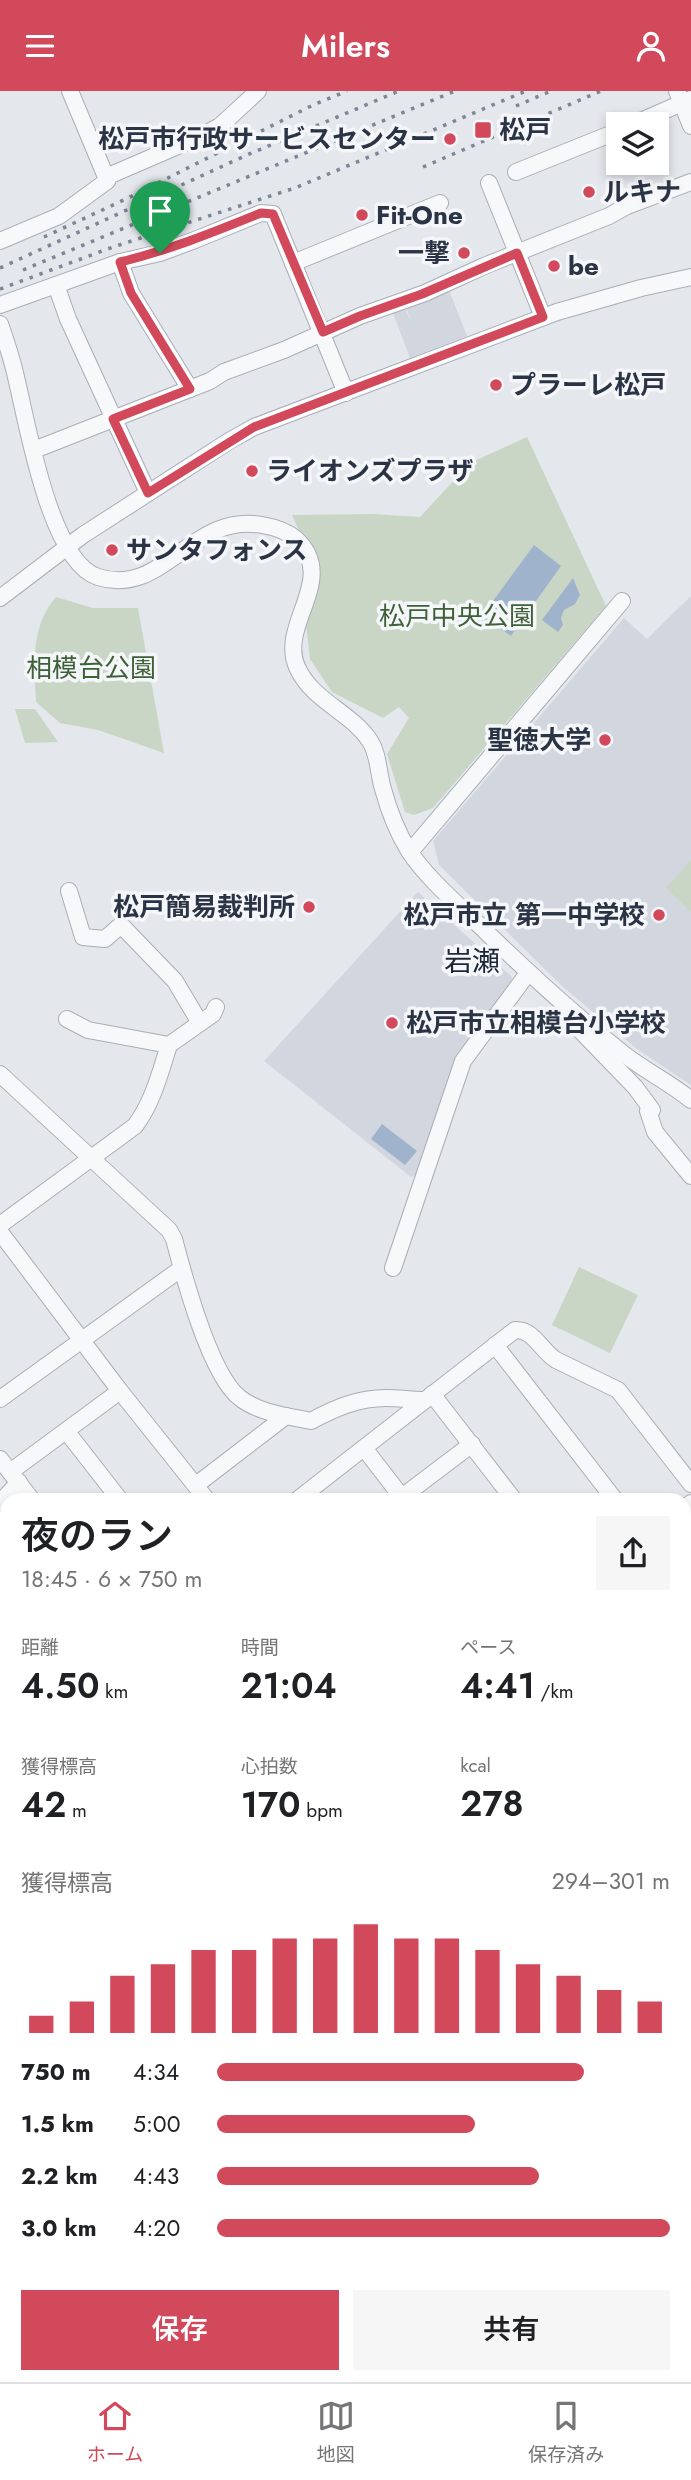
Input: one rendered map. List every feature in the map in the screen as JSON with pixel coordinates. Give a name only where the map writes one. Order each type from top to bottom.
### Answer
[{"type":"street","points":[[0,241],[59,216],[107,181],[70,91]]},
{"type":"street","points":[[106,177],[201,137],[220,126],[253,93]]},
{"type":"street","points":[[657,112],[683,98],[691,126]]},
{"type":"street","points":[[516,172],[606,136]]},
{"type":"street","points":[[34,450],[210,381],[224,372],[284,350],[360,316],[422,294],[596,222],[627,206],[691,182]]},
{"type":"street","points":[[489,183],[543,317]]},
{"type":"street","points":[[293,263],[440,203]]},
{"type":"street","points":[[0,305],[120,262],[160,253],[261,213],[273,214],[346,393]]},
{"type":"street","points":[[120,262],[131,293],[190,389]]},
{"type":"street","points":[[0,598],[68,547],[148,493],[254,427],[543,317],[641,288],[691,277]]},
{"type":"street","points":[[56,285],[68,319],[148,493]]},
{"type":"street","points":[[0,324],[15,371],[40,477],[54,519],[74,560],[95,576],[115,581],[157,569],[204,534],[227,526],[253,523],[286,532],[297,540],[306,552],[312,574],[312,587],[300,614],[293,653],[303,677],[323,701],[360,728],[375,749],[390,812],[410,852],[437,884],[528,973],[626,1056],[691,1100]]},
{"type":"street","points":[[410,852],[622,601]]},
{"type":"street","points":[[69,891],[83,937],[105,939],[121,925],[175,981],[200,1023]]},
{"type":"street","points":[[393,1268],[463,1061],[528,973]]},
{"type":"street","points":[[0,1225],[135,1126],[146,1112],[169,1045],[212,1014],[216,1007]]},
{"type":"street","points":[[67,1019],[88,1030],[169,1045]]},
{"type":"street","points":[[582,1019],[579,1029],[635,1087],[650,1111],[655,1132],[691,1176]]},
{"type":"street","points":[[0,1074],[169,1230],[196,1314],[215,1362],[232,1391],[248,1403],[311,1421],[340,1406],[363,1401],[429,1397],[472,1444],[509,1493]]},
{"type":"street","points":[[0,1232],[120,1391],[202,1493]]},
{"type":"street","points":[[0,1399],[182,1268]]},
{"type":"street","points":[[308,1493],[495,1345],[516,1330],[522,1329],[530,1333],[548,1355],[618,1390],[691,1484]]},
{"type":"street","points":[[495,1345],[610,1493]]},
{"type":"street","points":[[6,1493],[15,1477],[66,1432],[120,1391]]},
{"type":"street","points":[[196,1485],[286,1416]]},
{"type":"street","points":[[66,1432],[114,1493]]},
{"type":"street","points":[[409,1493],[472,1444]]},
{"type":"street","points":[[364,1448],[399,1493]]},
{"type":"street","points":[[0,1459],[27,1493]]},
{"type":"shaded area","points":[[449,290],[467,336],[410,358],[393,313],[405,308],[413,326],[406,308]]},
{"type":"shaded area","name":"聖徳大学","points":[[691,596],[691,1085],[637,1049],[562,986],[439,865],[433,841],[624,618],[647,639]]},
{"type":"shaded area","name":"松戸市立相模台小学校","points":[[418,892],[511,976],[514,985],[456,1063],[417,1175],[411,1177],[264,1061]]},
{"type":"green space","name":"松戸中央公園","points":[[527,437],[606,606],[433,808],[414,815],[405,812],[387,754],[409,718],[399,707],[383,718],[332,692],[310,659],[305,616],[315,567],[292,515],[373,514],[420,517],[470,463]]},
{"type":"green space","name":"相模台公園","points":[[56,597],[93,608],[138,608],[164,753],[98,730],[60,723],[36,702],[35,660],[38,634]]},
{"type":"green space","points":[[15,709],[35,709],[58,742],[25,743]]},
{"type":"green space","points":[[691,860],[691,912],[666,888]]},
{"type":"green space","points":[[579,1267],[638,1295],[610,1353],[552,1325]]},
{"type":"water","points":[[534,545],[561,566],[511,636],[482,616]]},
{"type":"water","points":[[573,578],[580,595],[575,604],[564,610],[561,618],[563,625],[558,632],[542,620]]},
{"type":"water","points":[[382,1124],[417,1151],[405,1165],[371,1139]]},
{"type":"railway","points":[[44,237],[313,105],[347,91]]},
{"type":"railway","points":[[0,268],[247,155],[399,91]]},
{"type":"railway","points":[[23,270],[455,91]]},
{"type":"railway","points":[[0,289],[113,247],[295,188],[526,91]]},
{"type":"railway","points":[[516,106],[551,91]]},
{"type":"railway","points":[[423,167],[601,91]]},
{"type":"place","name":"松戸","points":[[483,130]]},
{"type":"place","name":"松戸市行政サービスセンター","points":[[450,139]]},
{"type":"place","name":"ルキナ","points":[[589,192]]},
{"type":"place","name":"Fit-One","points":[[362,215]]},
{"type":"place","name":"一撃","points":[[464,253]]},
{"type":"place","name":"be","points":[[554,266]]},
{"type":"place","name":"プラーレ松戸","points":[[496,385]]},
{"type":"place","name":"ライオンズプラザ","points":[[252,471]]},
{"type":"place","name":"サンタフォンス","points":[[112,550]]},
{"type":"place","name":"聖徳大学","points":[[605,740]]},
{"type":"place","name":"松戸簡易裁判所","points":[[309,907]]},
{"type":"place","name":"松戸市立 第一中学校","points":[[659,915]]},
{"type":"place","name":"松戸市立相模台小学校","points":[[392,1023]]},
{"type":"district","name":"岩瀬","points":[[472,961]]},
{"type":"route","points":[[261,213],[273,214],[323,332],[422,294],[517,253],[543,317],[254,427],[148,493],[113,419],[190,389],[131,293],[120,262],[160,253],[261,213]]}]
